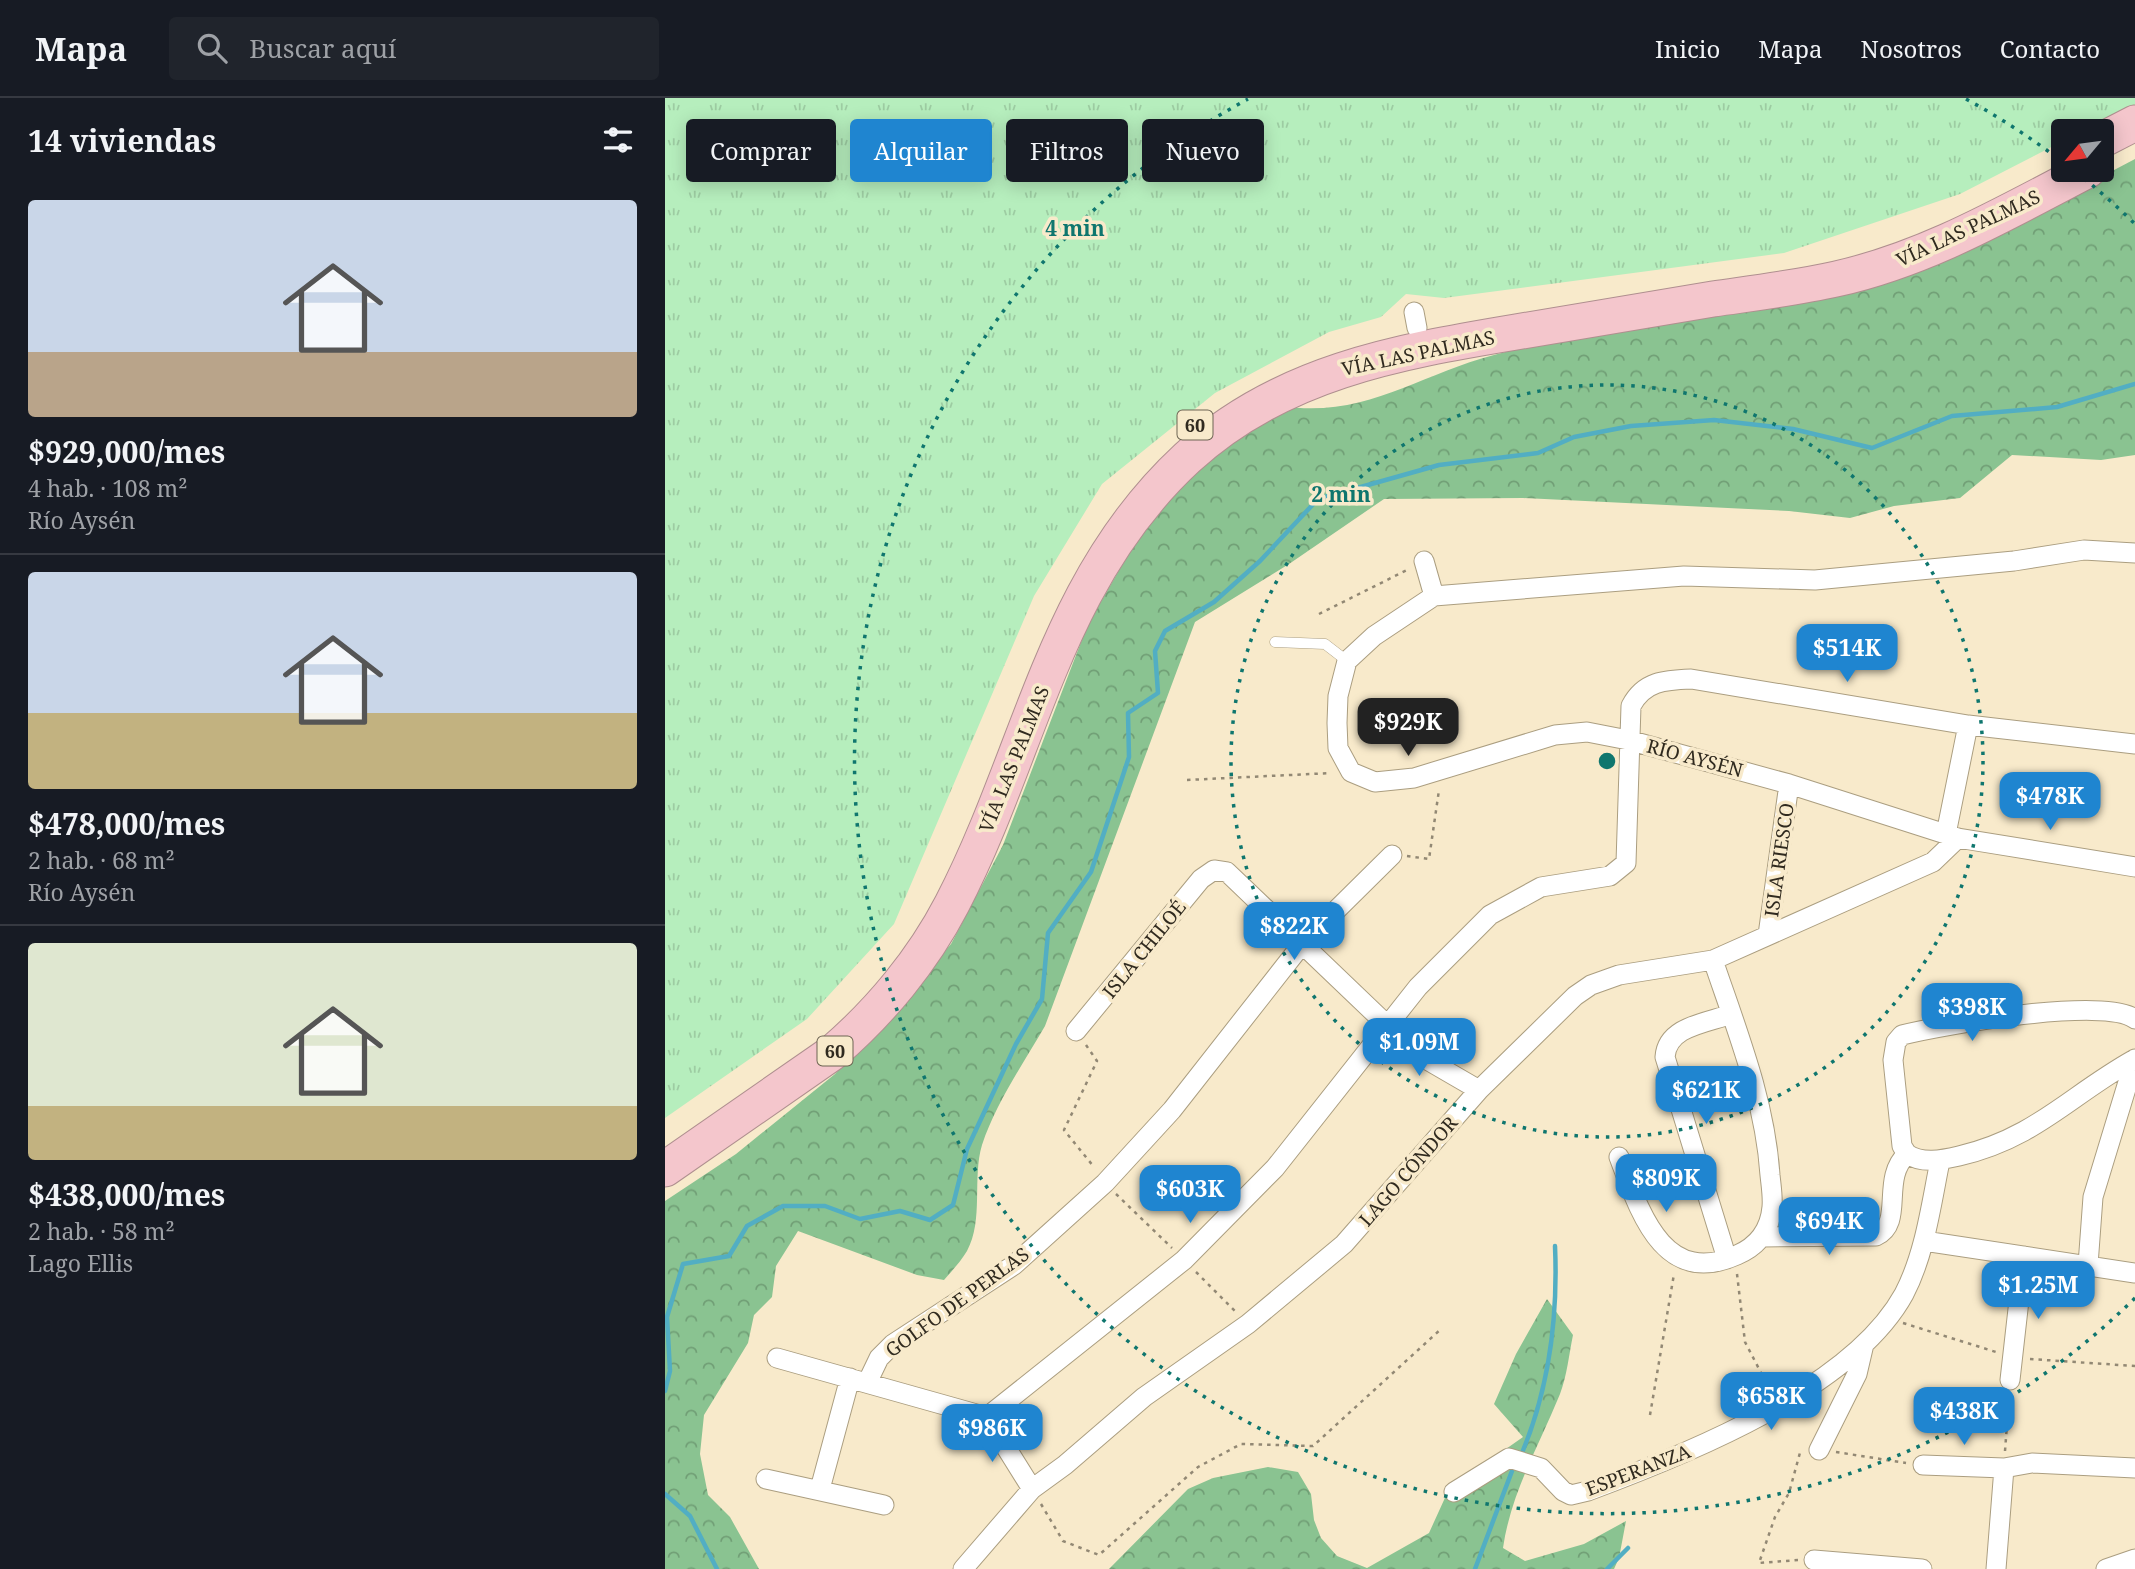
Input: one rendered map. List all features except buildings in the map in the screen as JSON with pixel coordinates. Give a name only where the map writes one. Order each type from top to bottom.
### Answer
[{"type":"highway","points":[[2114,133],[2135,122]]},
{"type":"highway","points":[[2114,157],[2135,146]]},
{"type":"highway","name":"VÍA LAS PALMAS","points":[[665,1146],[762,1084],[815,1044],[862,998],[905,942],[939,881],[972,811],[1056,602],[1095,532],[1131,486],[1198,422],[1251,387],[1339,347],[1416,320],[1826,259],[1913,234],[2051,166]]},
{"type":"highway","name":"VÍA LAS PALMAS","points":[[665,1169],[855,1034],[908,972],[951,905],[1073,614],[1102,559],[1165,479],[1237,419],[1310,380],[1378,358],[1800,286],[1870,271],[1958,236],[2064,182]]},
{"type":"highway","points":[[665,1184],[747,1113]]},
{"type":"street","points":[[1352,772],[1338,748],[1338,696],[1347,660],[1374,636],[1434,596],[1684,576],[1815,580],[2014,561],[2084,550],[2135,553]]},
{"type":"street","points":[[1424,561],[1434,596]]},
{"type":"street","points":[[987,1417],[1184,1260],[1275,1168],[1387,1025],[1463,939],[1490,915],[1541,887],[1609,876],[1626,863],[1628,740],[1631,706],[1638,693],[1665,680],[1691,679],[1968,725],[2135,744]]},
{"type":"street","points":[[1952,836],[1968,725]]},
{"type":"street","name":"RÍO AYSÉN","points":[[1352,772],[1375,782],[1414,778],[1555,735],[1587,732],[1628,740],[1789,784],[1952,836],[2135,867]]},
{"type":"street","name":"ISLA RIESCO","points":[[1768,935],[1789,784]]},
{"type":"street","name":"LAGO CÓNDOR","points":[[963,1569],[1032,1489],[1065,1465],[1144,1396],[1248,1324],[1344,1244],[1479,1090],[1574,996],[1591,985],[1619,975],[1713,960],[1933,862],[1952,836]]},
{"type":"street","name":"GOLFO DE PERLAS","points":[[820,1489],[859,1380],[894,1344],[1014,1265],[1105,1182],[1172,1110],[1303,943],[1392,855]]},
{"type":"street","name":"ISLA CHILOÉ","points":[[1076,1031],[1201,879],[1214,870],[1227,872],[1303,943]]},
{"type":"street","points":[[1303,943],[1387,1025],[1429,1061],[1479,1090]]},
{"type":"street","points":[[1713,960],[1762,1105],[1772,1207],[1763,1237]]},
{"type":"street","points":[[2135,1020],[2114,1010],[2031,1014],[1902,1035],[1896,1042],[1893,1060],[1902,1146],[1913,1158],[1940,1161],[1982,1151],[2019,1136],[2135,1059]]},
{"type":"street","points":[[1731,1014],[1674,1034],[1666,1044],[1665,1057],[1731,1258]]},
{"type":"street","points":[[2088,1265],[2093,1197],[2135,1059]]},
{"type":"street","points":[[1619,1157],[1635,1198],[1656,1237],[1677,1258],[1700,1265],[1731,1258],[1763,1237],[1876,1236],[1885,1232],[1891,1222],[1893,1173],[1907,1154]]},
{"type":"street","name":"ESPERANZA","points":[[1454,1492],[1509,1458],[1541,1468],[1563,1491],[1571,1495],[1588,1491],[1711,1440],[1779,1405],[1864,1344],[1904,1294],[1924,1241],[1940,1161]]},
{"type":"street","points":[[1924,1241],[2135,1273]]},
{"type":"street","points":[[2010,1380],[2024,1256]]},
{"type":"street","points":[[1812,1447],[1857,1374],[1864,1344]]},
{"type":"street","points":[[777,1358],[987,1417],[1032,1489]]},
{"type":"street","points":[[1923,1465],[2004,1468],[2032,1463],[2135,1468]]},
{"type":"street","points":[[1996,1569],[2004,1468]]},
{"type":"street","points":[[766,1479],[884,1505]]},
{"type":"street","points":[[2106,1569],[2135,1559]]},
{"type":"street","points":[[1814,1560],[1922,1569]]},
{"type":"lane","points":[[1275,642],[1325,644],[1347,660]]},
{"type":"path","points":[[1319,614],[1424,561]]},
{"type":"path","points":[[1392,855],[1429,859],[1441,769]]},
{"type":"path","points":[[1187,780],[1352,772]]},
{"type":"path","points":[[1076,1031],[1097,1062],[1064,1130],[1105,1182]]},
{"type":"path","points":[[1650,1415],[1677,1258]]},
{"type":"path","points":[[1731,1258],[1745,1342],[1779,1405]]},
{"type":"path","points":[[1032,1489],[1063,1541],[1099,1555],[1198,1467],[1241,1444],[1313,1446],[1441,1329]]},
{"type":"path","points":[[2004,1468],[2010,1380]]},
{"type":"path","points":[[1814,1560],[1759,1563],[1775,1517],[1789,1493],[1798,1455],[1812,1447],[1923,1465]]},
{"type":"green space","points":[[665,98],[2135,98],[2135,106],[2107,119],[2051,119],[2051,147],[1960,194],[1784,253],[1444,298],[1406,294],[1381,317],[1329,332],[1215,393],[1102,484],[1034,596],[894,924],[807,1019],[665,1118]]},
{"type":"green space","points":[[2135,159],[2135,455],[2101,460],[2012,455],[1960,498],[1894,506],[1850,518],[1789,511],[1523,498],[1384,499],[1289,564],[1195,622],[1045,1026],[1002,1099],[982,1145],[977,1213],[967,1251],[944,1280],[917,1275],[798,1231],[776,1266],[772,1297],[754,1315],[748,1343],[704,1415],[700,1454],[708,1495],[730,1517],[759,1569],[665,1569],[665,1201],[736,1154],[835,1074],[951,944],[1003,845],[1088,624],[1141,532],[1191,471],[1281,406],[1311,408],[1365,401],[1494,355],[1693,315],[1768,292],[2088,182],[2114,182],[2114,170]]},
{"type":"green space","points":[[1547,1299],[1573,1335],[1562,1387],[1519,1488],[1503,1548],[1525,1561],[1584,1544],[1626,1521],[1619,1558],[1614,1569],[1109,1569],[1188,1489],[1213,1478],[1268,1467],[1298,1472],[1311,1494],[1314,1520],[1321,1538],[1337,1556],[1367,1568],[1429,1533],[1449,1489],[1523,1437],[1494,1404],[1516,1354]]},
{"type":"waterway","points":[[665,1391],[670,1371],[667,1317],[683,1264],[729,1256],[747,1226],[783,1206],[825,1206],[860,1219],[900,1211],[930,1220],[953,1205],[967,1149],[1016,1044],[1042,999],[1048,933],[1091,872],[1129,757],[1128,713],[1158,693],[1155,651],[1165,631],[1214,602],[1260,561],[1318,499],[1439,465],[1538,453],[1574,437],[1631,426],[1714,420],[1793,429],[1872,448],[1952,416],[2057,407],[2135,384]]},
{"type":"waterway","points":[[1522,1453],[1539,1403],[1550,1351],[1555,1299],[1555,1246]]},
{"type":"waterway","points":[[1475,1569],[1512,1471]]},
{"type":"waterway","points":[[665,1494],[690,1516],[717,1569]]},
{"type":"waterway","points":[[1607,1569],[1628,1548]]}]
